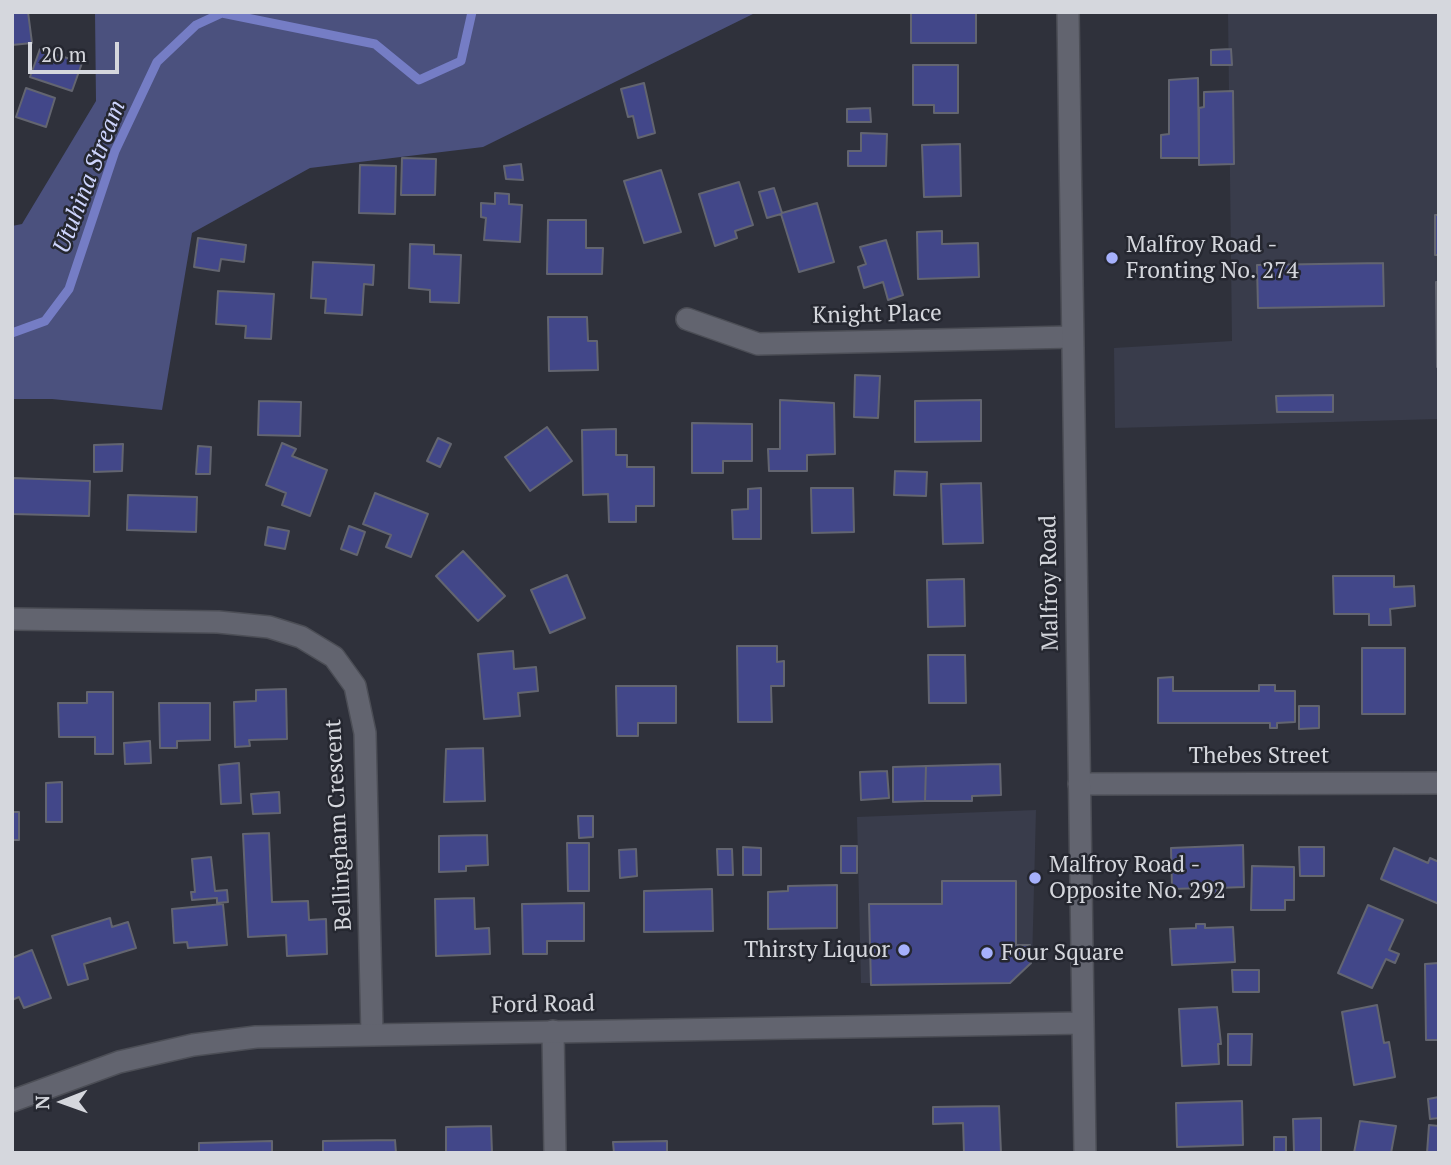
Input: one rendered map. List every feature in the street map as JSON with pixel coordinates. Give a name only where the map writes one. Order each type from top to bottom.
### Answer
[{"type":"street","name":"Malfroy Road","points":[[1068,12],[1085,1153]]},
{"type":"street","name":"Knight Place","points":[[687,319],[758,344],[1072,337]]},
{"type":"street","name":"Bellingham Crescent","points":[[12,620],[218,622],[269,626],[301,637],[334,657],[355,686],[365,733],[372,1034]]},
{"type":"street","name":"Thebes Street","points":[[1079,784],[1439,783]]},
{"type":"street","name":"Ford Road","points":[[12,1101],[119,1062],[193,1045],[256,1037],[1083,1023]]},
{"type":"street","points":[[553,1031],[555,1153]]},
{"type":"shaded area","points":[[95,12],[757,12],[483,147],[310,168],[192,233],[162,410],[52,399],[12,399],[12,226],[22,224],[96,101]]},
{"type":"shaded area","points":[[1228,12],[1439,12],[1439,419],[1115,428],[1114,348],[1232,341]]},
{"type":"shaded area","points":[[1036,810],[1032,964],[1010,983],[861,983],[857,817]]},
{"type":"building","points":[[12,12],[28,12],[32,43],[12,45]]},
{"type":"building","points":[[911,12],[976,12],[976,43],[911,43]]},
{"type":"building","points":[[40,49],[82,63],[72,91],[30,77]]},
{"type":"building","points":[[1231,49],[1232,65],[1211,65],[1211,50]]},
{"type":"building","points":[[913,65],[958,65],[958,113],[934,113],[934,105],[913,105]]},
{"type":"building","points":[[1198,78],[1199,158],[1161,158],[1161,135],[1169,134],[1169,80]]},
{"type":"building","points":[[644,83],[655,133],[638,138],[633,116],[628,117],[621,89]]},
{"type":"building","points":[[26,88],[55,98],[46,127],[16,117]]},
{"type":"building","points":[[1233,91],[1234,164],[1199,165],[1199,108],[1204,107],[1204,92]]},
{"type":"building","points":[[870,108],[871,122],[847,122],[847,109]]},
{"type":"building","points":[[861,133],[887,134],[886,166],[848,166],[848,151],[861,151]]},
{"type":"building","points":[[960,144],[961,196],[924,197],[922,145]]},
{"type":"building","points":[[402,158],[436,159],[435,195],[401,195]]},
{"type":"building","points":[[521,164],[523,180],[506,179],[504,166]]},
{"type":"building","points":[[360,165],[396,166],[395,214],[359,213]]},
{"type":"building","points":[[661,170],[681,232],[644,243],[624,181]]},
{"type":"building","points":[[739,182],[753,225],[735,231],[737,238],[715,246],[699,194]]},
{"type":"building","points":[[774,188],[782,213],[817,203],[834,262],[799,272],[781,214],[767,218],[759,192]]},
{"type":"building","points":[[495,193],[509,194],[509,204],[522,205],[520,242],[484,240],[486,218],[481,217],[481,203],[495,204]]},
{"type":"building","points":[[1435,215],[1439,215],[1439,255],[1435,255]]},
{"type":"building","points":[[548,220],[586,220],[586,248],[603,248],[602,274],[547,274]]},
{"type":"building","points":[[942,231],[942,244],[978,243],[979,277],[918,279],[917,232]]},
{"type":"building","points":[[198,238],[246,245],[244,262],[221,259],[219,271],[194,267]]},
{"type":"building","points":[[886,240],[903,295],[888,300],[883,282],[864,288],[858,267],[866,264],[860,247]]},
{"type":"building","points":[[410,244],[434,245],[434,254],[461,255],[459,303],[430,302],[430,290],[409,288]]},
{"type":"building","points":[[313,262],[374,265],[373,285],[364,284],[362,315],[325,313],[326,299],[311,298]]},
{"type":"building","points":[[1383,263],[1384,306],[1258,308],[1257,265]]},
{"type":"building","points":[[1436,282],[1439,282],[1439,367],[1437,367]]},
{"type":"building","points":[[218,291],[274,294],[271,339],[245,338],[246,326],[216,324]]},
{"type":"building","points":[[548,317],[587,317],[588,341],[597,341],[598,370],[549,371]]},
{"type":"building","points":[[855,375],[880,376],[878,418],[854,417]]},
{"type":"building","points":[[1333,395],[1333,412],[1277,412],[1276,396]]},
{"type":"building","points":[[780,400],[834,403],[835,454],[807,455],[807,471],[769,471],[768,449],[780,449]]},
{"type":"building","points":[[981,400],[981,441],[915,442],[915,401]]},
{"type":"building","points":[[259,401],[301,402],[300,436],[258,435]]},
{"type":"building","points":[[692,423],[752,424],[752,461],[723,461],[723,473],[692,473]]},
{"type":"building","points":[[547,427],[572,461],[530,491],[505,457]]},
{"type":"building","points":[[616,429],[616,455],[627,455],[627,467],[654,467],[654,506],[636,506],[636,522],[609,522],[608,494],[583,495],[582,430]]},
{"type":"building","points":[[438,438],[451,444],[440,467],[427,461]]},
{"type":"building","points":[[282,443],[296,449],[292,456],[327,470],[310,516],[282,505],[286,493],[266,485]]},
{"type":"building","points":[[123,444],[122,471],[94,472],[94,445]]},
{"type":"building","points":[[198,446],[211,447],[210,474],[196,474]]},
{"type":"building","points":[[895,471],[927,472],[926,496],[894,495]]},
{"type":"building","points":[[13,478],[90,481],[89,516],[12,514]]},
{"type":"building","points":[[981,483],[983,543],[943,544],[941,484]]},
{"type":"building","points":[[761,488],[761,539],[733,539],[732,510],[748,509],[748,489]]},
{"type":"building","points":[[811,488],[853,488],[854,532],[812,533]]},
{"type":"building","points":[[375,493],[428,514],[411,557],[386,547],[391,535],[363,524]]},
{"type":"building","points":[[128,495],[197,497],[196,532],[127,530]]},
{"type":"building","points":[[349,526],[365,532],[357,555],[341,549]]},
{"type":"building","points":[[268,527],[289,531],[285,549],[265,545]]},
{"type":"building","points":[[463,551],[505,596],[478,621],[436,576]]},
{"type":"building","points":[[567,575],[585,618],[550,633],[531,590]]},
{"type":"building","points":[[1333,576],[1394,576],[1394,587],[1414,586],[1415,606],[1390,609],[1391,625],[1369,625],[1369,614],[1334,614]]},
{"type":"building","points":[[964,579],[965,626],[928,627],[927,580]]},
{"type":"building","points":[[737,646],[777,646],[777,662],[784,661],[784,686],[771,686],[772,722],[738,722]]},
{"type":"building","points":[[1362,648],[1405,648],[1405,714],[1362,714]]},
{"type":"building","points":[[513,651],[514,669],[536,667],[538,691],[518,693],[520,716],[484,719],[478,654]]},
{"type":"building","points":[[928,655],[965,655],[966,703],[929,703]]},
{"type":"building","points":[[1173,677],[1173,691],[1259,691],[1259,685],[1275,685],[1275,691],[1295,691],[1295,722],[1277,723],[1277,728],[1270,728],[1270,723],[1158,723],[1158,678]]},
{"type":"building","points":[[616,686],[676,686],[676,723],[638,723],[638,736],[617,736]]},
{"type":"building","points":[[286,689],[287,739],[249,740],[250,746],[235,747],[234,702],[256,701],[256,690]]},
{"type":"building","points":[[87,692],[113,692],[113,754],[95,754],[95,737],[59,737],[58,703],[87,703]]},
{"type":"building","points":[[159,703],[210,703],[210,740],[177,741],[177,748],[160,748]]},
{"type":"building","points":[[1299,706],[1319,706],[1319,728],[1299,729]]},
{"type":"building","points":[[150,741],[151,763],[125,764],[124,743]]},
{"type":"building","points":[[483,748],[485,801],[444,802],[446,749]]},
{"type":"building","points":[[239,763],[241,803],[221,804],[219,765]]},
{"type":"building","points":[[1000,764],[1001,795],[972,796],[972,801],[925,801],[926,766]]},
{"type":"building","points":[[926,766],[925,801],[893,802],[893,767]]},
{"type":"building","points":[[887,771],[889,798],[861,800],[860,772]]},
{"type":"building","points":[[62,782],[62,822],[46,822],[46,783]]},
{"type":"building","points":[[279,792],[280,813],[253,814],[251,794]]},
{"type":"building","points":[[12,812],[19,812],[19,840],[12,840]]},
{"type":"building","points":[[578,816],[593,816],[593,837],[579,838]]},
{"type":"building","points":[[269,833],[272,902],[308,901],[309,920],[326,919],[327,954],[287,956],[286,935],[248,937],[243,834]]},
{"type":"building","points":[[487,835],[488,865],[466,866],[466,871],[439,872],[439,836]]},
{"type":"building","points":[[567,843],[589,843],[589,891],[568,891]]},
{"type":"building","points":[[1243,845],[1244,887],[1217,888],[1217,893],[1205,894],[1205,888],[1172,889],[1171,848]]},
{"type":"building","points":[[841,846],[857,846],[857,873],[841,873]]},
{"type":"building","points":[[743,847],[761,848],[761,875],[743,875]]},
{"type":"building","points":[[1299,847],[1324,847],[1324,876],[1300,876]]},
{"type":"building","points":[[1394,848],[1428,863],[1430,858],[1439,862],[1439,904],[1381,879]]},
{"type":"building","points":[[636,849],[637,876],[620,878],[619,850]]},
{"type":"building","points":[[717,849],[732,849],[733,875],[718,875]]},
{"type":"building","points":[[211,857],[215,891],[227,890],[228,902],[217,903],[217,898],[192,900],[191,892],[195,892],[192,859]]},
{"type":"building","points":[[1252,866],[1294,867],[1294,900],[1285,900],[1285,910],[1251,910]]},
{"type":"building","points":[[942,881],[1016,881],[1016,945],[1030,945],[1031,963],[1010,983],[871,985],[869,904],[942,904]]},
{"type":"building","points":[[837,885],[837,928],[768,929],[768,892],[788,891],[788,886]]},
{"type":"building","points":[[712,889],[713,931],[644,932],[644,891]]},
{"type":"building","points":[[474,898],[475,929],[489,928],[490,954],[436,956],[435,899]]},
{"type":"building","points":[[584,903],[584,941],[547,941],[547,954],[523,954],[522,904]]},
{"type":"building","points":[[223,904],[227,945],[188,948],[187,942],[174,943],[172,909]]},
{"type":"building","points":[[1368,905],[1403,920],[1389,950],[1399,954],[1395,963],[1386,959],[1372,988],[1338,973]]},
{"type":"building","points":[[110,918],[112,927],[128,922],[136,948],[84,964],[88,979],[68,985],[52,936]]},
{"type":"building","points":[[1196,924],[1205,924],[1205,928],[1233,927],[1235,962],[1172,965],[1170,929],[1196,928]]},
{"type":"building","points":[[32,950],[51,998],[24,1008],[19,997],[12,1000],[12,958]]},
{"type":"building","points":[[1439,963],[1439,1040],[1426,1040],[1425,964]]},
{"type":"building","points":[[1232,970],[1259,970],[1259,992],[1233,992]]},
{"type":"building","points":[[1377,1005],[1384,1043],[1389,1042],[1395,1077],[1354,1085],[1342,1012]]},
{"type":"building","points":[[1217,1007],[1221,1044],[1218,1044],[1219,1064],[1182,1066],[1179,1009]]},
{"type":"building","points":[[1228,1034],[1252,1034],[1251,1065],[1228,1065]]},
{"type":"building","points":[[1439,1097],[1439,1118],[1430,1119],[1428,1099]]},
{"type":"building","points":[[1242,1101],[1243,1145],[1177,1147],[1176,1103]]},
{"type":"building","points":[[999,1106],[1001,1153],[964,1153],[963,1123],[933,1124],[933,1107]]},
{"type":"building","points":[[1321,1118],[1321,1152],[1294,1152],[1293,1119]]},
{"type":"building","points":[[1360,1121],[1396,1126],[1391,1153],[1354,1153]]},
{"type":"building","points":[[1429,1125],[1439,1126],[1439,1153],[1427,1153]]},
{"type":"building","points":[[491,1126],[492,1153],[446,1153],[446,1127]]},
{"type":"building","points":[[1274,1137],[1286,1137],[1286,1153],[1274,1153]]},
{"type":"building","points":[[395,1140],[396,1153],[323,1153],[323,1141]]},
{"type":"building","points":[[272,1141],[272,1153],[199,1153],[199,1143]]},
{"type":"building","points":[[667,1141],[667,1153],[614,1153],[613,1142]]},
{"type":"waterway","name":"Utuhina Stream","points":[[12,333],[45,321],[69,289],[115,151],[157,62],[196,25],[222,13],[375,44],[419,80],[461,61],[472,12]]},
{"type":"place","name":"Malfroy Road - Fronting No. 274","points":[[1112,258]]},
{"type":"place","name":"Malfroy Road - Opposite No. 292","points":[[1035,878]]},
{"type":"place","name":"Thirsty Liquor","points":[[904,950]]},
{"type":"place","name":"Four Square","points":[[987,953]]}]
